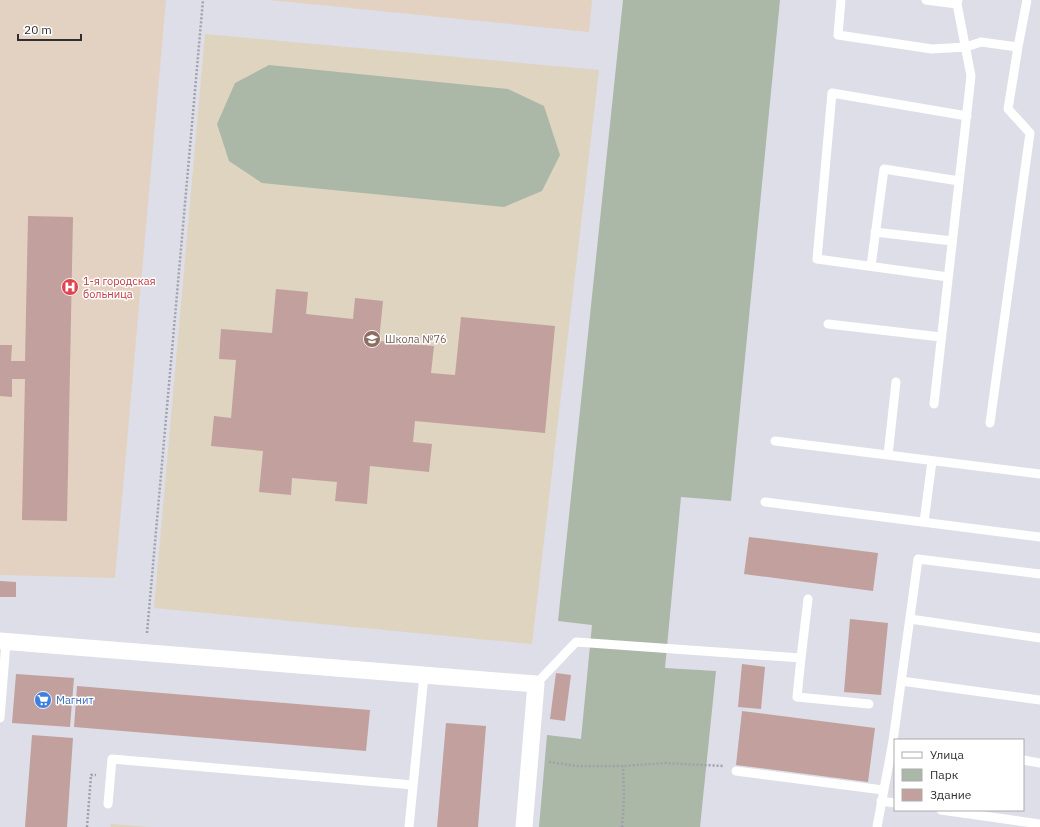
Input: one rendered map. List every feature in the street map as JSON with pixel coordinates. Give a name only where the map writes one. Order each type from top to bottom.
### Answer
[{"type":"street","points":[[3,642],[536,684],[524,827]]},
{"type":"lane","points":[[841,0],[838,35],[932,49],[966,47],[981,42],[1018,47]]},
{"type":"lane","points":[[926,0],[958,2],[971,76],[934,404]]},
{"type":"lane","points":[[990,423],[1030,133],[1008,109],[1027,0]]},
{"type":"lane","points":[[948,277],[817,259],[832,93],[966,116]]},
{"type":"lane","points":[[871,266],[884,170],[959,181]]},
{"type":"lane","points":[[875,232],[952,241]]},
{"type":"lane","points":[[828,324],[941,337]]},
{"type":"lane","points":[[888,455],[896,382]]},
{"type":"lane","points":[[775,441],[1040,474]]},
{"type":"lane","points":[[924,522],[932,461]]},
{"type":"lane","points":[[765,502],[1040,537]]},
{"type":"lane","points":[[894,739],[918,559],[1040,574]]},
{"type":"lane","points":[[808,599],[797,697],[868,704]]},
{"type":"lane","points":[[910,619],[1040,638]]},
{"type":"lane","points":[[0,718],[3,642]]},
{"type":"lane","points":[[536,684],[576,642],[801,658]]},
{"type":"lane","points":[[409,827],[424,674]]},
{"type":"lane","points":[[901,681],[1040,700]]},
{"type":"lane","points":[[877,827],[883,790],[894,741]]},
{"type":"lane","points":[[108,804],[112,759],[413,785]]},
{"type":"lane","points":[[1024,760],[1040,763]]},
{"type":"lane","points":[[736,771],[883,790]]},
{"type":"lane","points":[[881,801],[894,803]]},
{"type":"lane","points":[[949,811],[1040,824]]},
{"type":"path","points":[[145,653],[203,0]]},
{"type":"path","points":[[530,759],[576,766],[623,766],[665,763],[721,765]]},
{"type":"path","points":[[622,827],[624,799],[623,766]]},
{"type":"shaded area","name":"1-я городская больница","points":[[0,0],[166,0],[115,578],[0,575]]},
{"type":"shaded area","points":[[270,0],[592,0],[589,32]]},
{"type":"shaded area","name":"Школа №76","points":[[205,34],[599,70],[532,644],[154,608]]},
{"type":"shaded area","points":[[111,824],[150,827],[110,827]]},
{"type":"green space","points":[[623,0],[780,0],[731,501],[681,497],[665,668],[716,671],[700,827],[539,827],[547,735],[581,739],[592,625],[558,621]]},
{"type":"green space","points":[[269,65],[508,89],[544,106],[560,155],[542,191],[504,207],[262,183],[229,161],[217,124],[235,83]]},
{"type":"building","points":[[28,216],[73,217],[67,521],[22,520],[25,379],[12,379],[12,397],[0,396],[0,345],[12,345],[11,361],[25,361]]},
{"type":"building","points":[[276,289],[308,292],[306,314],[353,319],[355,298],[383,301],[379,341],[434,346],[431,373],[455,375],[461,317],[555,326],[545,433],[415,421],[413,442],[432,444],[429,472],[370,466],[367,504],[335,501],[337,482],[292,478],[291,495],[259,492],[263,451],[211,446],[214,416],[231,418],[236,360],[219,359],[221,329],[272,333]]},
{"type":"building","points":[[749,537],[878,553],[873,591],[744,574]]},
{"type":"building","points":[[0,581],[16,582],[16,597],[0,597]]},
{"type":"building","points":[[850,619],[888,623],[881,695],[844,692]]},
{"type":"building","points":[[742,664],[765,667],[761,709],[738,707]]},
{"type":"building","points":[[556,673],[571,675],[565,721],[550,719]]},
{"type":"building","name":"Магнит","points":[[16,674],[74,678],[70,727],[12,723]]},
{"type":"building","points":[[77,686],[370,710],[366,751],[74,727]]},
{"type":"building","points":[[742,711],[875,728],[868,782],[736,765]]},
{"type":"building","points":[[446,723],[486,726],[478,827],[437,827]]},
{"type":"building","points":[[32,735],[73,738],[67,827],[25,827]]},
{"type":"place","name":"1-я городская больница","points":[[70,287]]},
{"type":"place","name":"Школа №76","points":[[372,339]]},
{"type":"place","name":"Магнит","points":[[43,700]]}]
